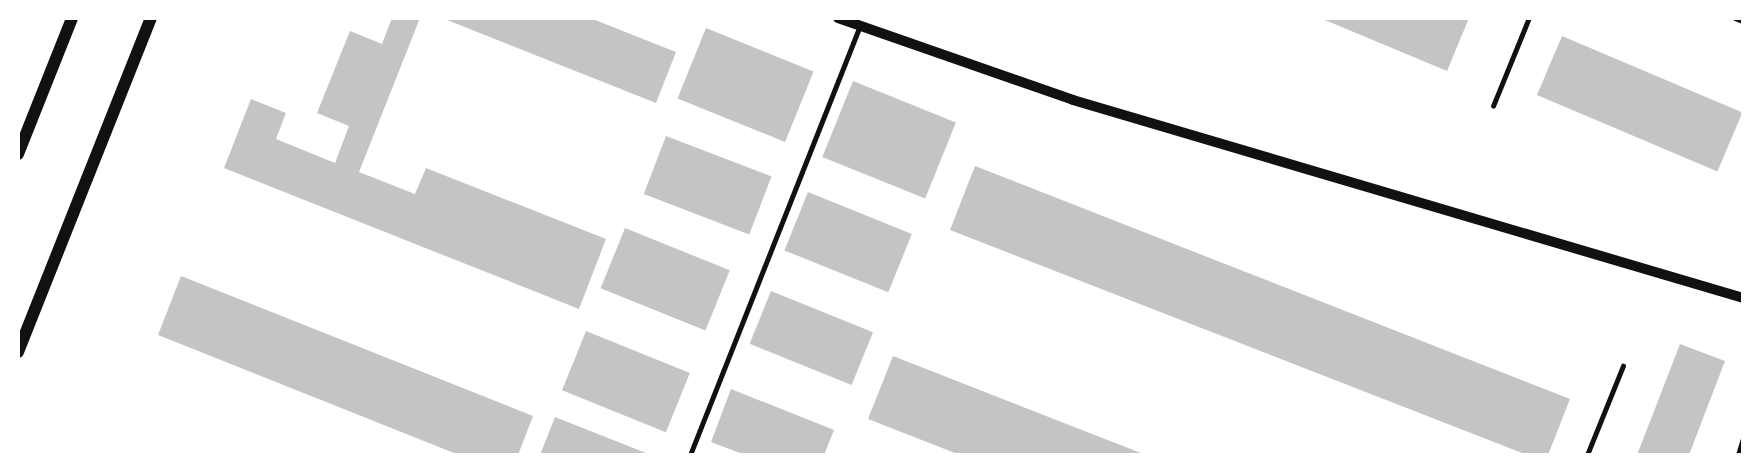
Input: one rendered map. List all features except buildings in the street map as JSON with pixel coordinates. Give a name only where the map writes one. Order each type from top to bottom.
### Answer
[{"type":"main road","points":[[18,154],[72,18]]},
{"type":"main road","points":[[18,352],[151,18]]},
{"type":"street","points":[[838,18],[1073,100],[1743,298]]},
{"type":"lane","points":[[1493,106],[1529,18]]},
{"type":"lane","points":[[1735,18],[1743,21]]},
{"type":"lane","points":[[690,455],[860,26]]},
{"type":"lane","points":[[1587,455],[1623,366]]},
{"type":"lane","points":[[1738,455],[1743,439]]}]
